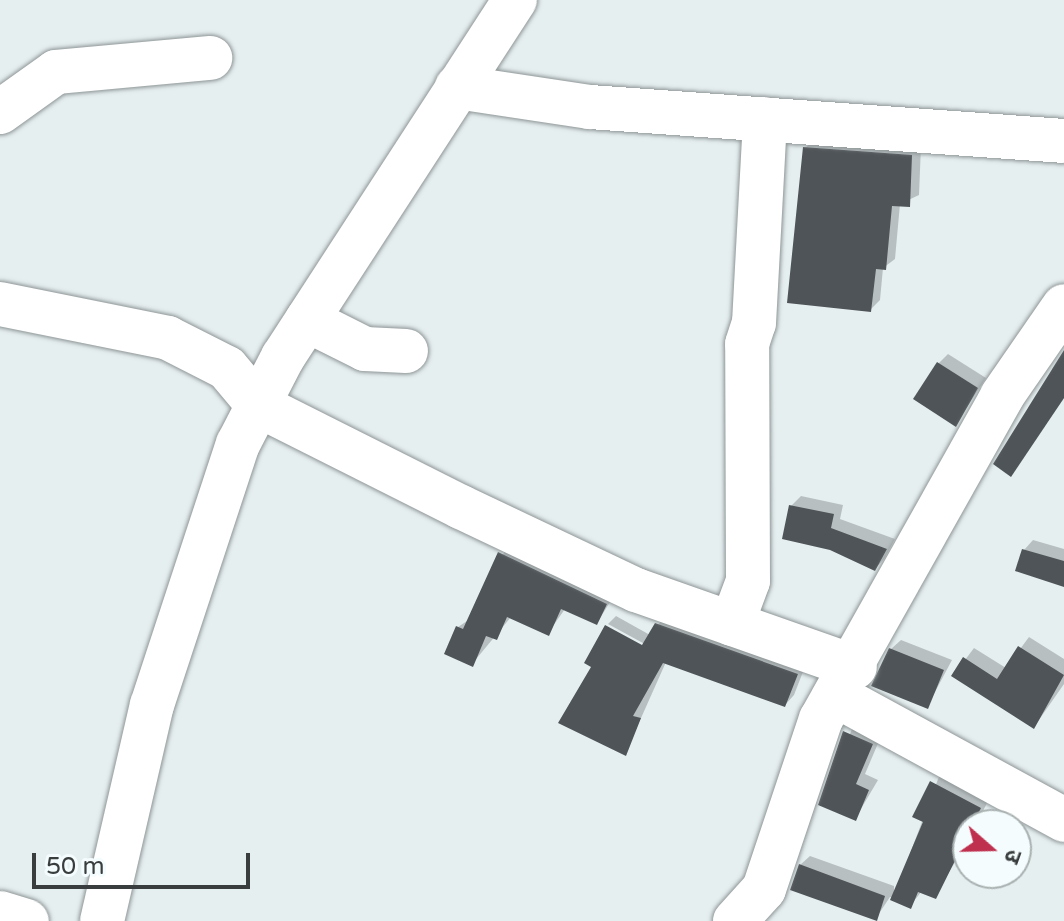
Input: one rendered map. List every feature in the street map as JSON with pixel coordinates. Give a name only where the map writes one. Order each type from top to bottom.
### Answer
[{"type":"street","points":[[102,921],[152,705],[207,530],[258,405],[307,320],[515,0]]},
{"type":"street","points":[[0,112],[56,72],[210,58]]},
{"type":"street","points":[[457,87],[590,107],[1064,141]]},
{"type":"street","points":[[732,624],[748,581],[747,344],[754,323],[765,119]]},
{"type":"street","points":[[735,921],[771,905],[821,719],[846,682],[1002,396],[1064,306]]},
{"type":"street","points":[[2,310],[168,338],[227,368],[258,405],[636,590],[732,624],[846,682],[1064,820]]},
{"type":"street","points":[[307,320],[365,349],[406,351]]},
{"type":"street","points":[[0,913],[27,921]]},
{"type":"building","points":[[803,147],[912,155],[910,207],[892,206],[886,270],[876,269],[871,312],[787,303]]},
{"type":"building","points":[[1064,350],[1064,398],[1011,477],[993,464]]},
{"type":"building","points":[[937,362],[978,388],[956,427],[913,399]]},
{"type":"building","points":[[789,505],[834,514],[831,528],[887,549],[875,571],[830,550],[782,539]]},
{"type":"building","points":[[1022,549],[1064,561],[1064,587],[1015,571]]},
{"type":"building","points":[[498,552],[607,604],[597,625],[561,609],[549,636],[507,617],[497,640],[486,636],[473,667],[444,654],[456,626],[463,629]]},
{"type":"building","points":[[655,623],[798,674],[785,707],[663,663],[633,716],[641,718],[626,756],[558,723],[591,667],[584,663],[605,625],[642,645]]},
{"type":"building","points":[[1018,646],[1064,675],[1034,729],[951,676],[963,657],[997,679]]},
{"type":"building","points":[[889,648],[944,670],[928,709],[871,686]]},
{"type":"building","points":[[843,731],[873,744],[856,784],[869,790],[856,821],[818,805]]},
{"type":"building","points":[[930,781],[981,808],[952,809],[952,867],[936,899],[918,892],[911,909],[890,900],[923,822],[912,817]]},
{"type":"building","points":[[799,864],[885,896],[877,921],[790,890]]}]
